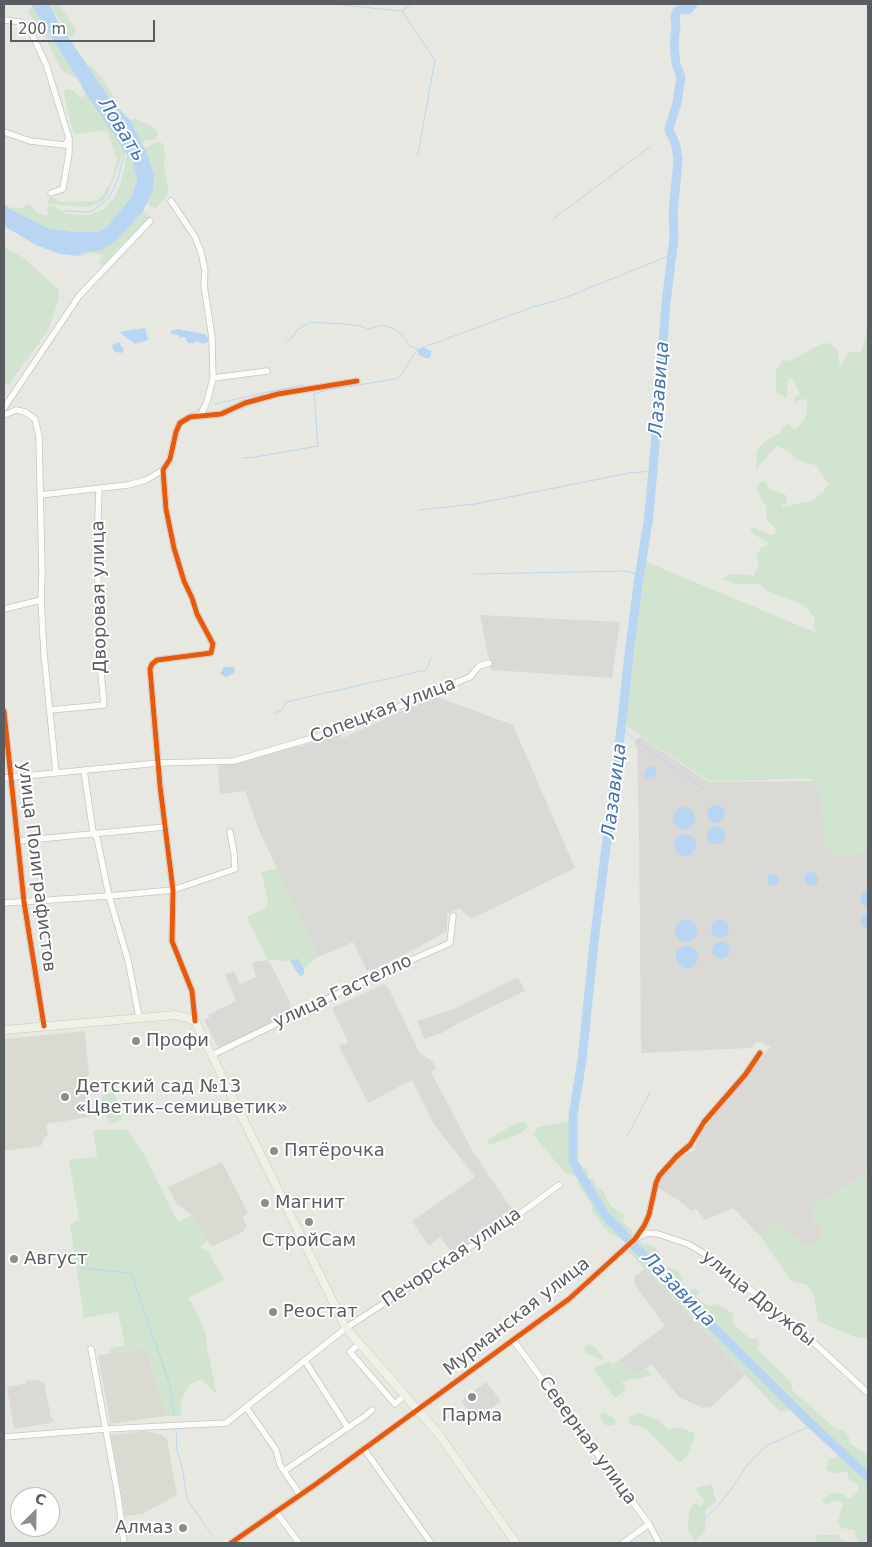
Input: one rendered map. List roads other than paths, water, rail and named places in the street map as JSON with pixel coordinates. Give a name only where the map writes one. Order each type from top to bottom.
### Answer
[{"type":"main road","points":[[4,1030],[175,1015],[195,1021],[346,1328],[436,1432],[516,1543]]},
{"type":"street","points":[[4,20],[21,22],[30,30],[46,64],[69,138],[69,153],[63,189],[51,193]]},
{"type":"street","points":[[4,132],[30,141],[65,145],[69,138]]},
{"type":"street","points":[[170,201],[195,237],[201,252],[205,272],[204,285],[212,338],[213,378],[207,402],[200,416]]},
{"type":"street","points":[[4,408],[79,296],[150,221]]},
{"type":"street","points":[[213,378],[267,371]]},
{"type":"street","points":[[40,495],[128,486],[146,480],[163,470],[170,459],[180,423],[190,417],[221,414],[245,403],[278,394],[357,381]]},
{"type":"street","points":[[4,415],[16,410],[25,412],[35,420],[39,436],[41,600],[44,654],[56,773]]},
{"type":"street","points":[[163,470],[166,509],[174,548],[197,614],[212,644],[211,653],[157,660],[150,669],[158,764],[173,890],[172,941],[192,991],[195,1021]]},
{"type":"street","name":"Дворовая улица","points":[[50,710],[104,705],[100,661],[97,546],[99,489]]},
{"type":"street","points":[[4,610],[41,600]]},
{"type":"street","name":"Сопецкая улица","points":[[7,777],[158,764],[234,761],[350,728],[470,677],[479,666],[490,663]]},
{"type":"street","name":"улица Полиграфистов","points":[[4,710],[7,777],[24,902],[44,1026]]},
{"type":"street","points":[[84,770],[93,833],[97,838],[109,896],[128,960],[139,1017]]},
{"type":"street","points":[[17,841],[165,827]]},
{"type":"street","points":[[4,903],[173,890],[235,870],[230,832]]},
{"type":"street","name":"улица Гастелло","points":[[212,1054],[366,980],[450,944],[453,916]]},
{"type":"street","name":"Мурманская улица","points":[[231,1543],[364,1449],[569,1299],[636,1239],[649,1215],[659,1176],[690,1145],[704,1122],[745,1075],[760,1053]]},
{"type":"street","name":"Печорская улица","points":[[4,1437],[106,1429],[226,1423],[346,1328],[510,1220],[559,1185]]},
{"type":"street","name":"улица Дружбы","points":[[636,1239],[647,1233],[658,1234],[688,1244],[708,1256],[798,1328],[868,1393]]},
{"type":"street","name":"Северная улица","points":[[513,1340],[649,1524],[659,1543]]},
{"type":"street","points":[[359,1344],[350,1352],[395,1404],[405,1395]]},
{"type":"street","points":[[91,1349],[118,1496],[124,1543]]},
{"type":"street","points":[[305,1361],[348,1428]]},
{"type":"street","points":[[246,1407],[276,1450],[280,1465],[300,1495]]},
{"type":"street","points":[[284,1471],[372,1410]]},
{"type":"street","points":[[364,1449],[431,1543]]},
{"type":"street","points":[[276,1512],[299,1543]]},
{"type":"street","points":[[623,1543],[649,1524]]},
{"type":"water","name":"Ловать","points":[[31,4],[49,4],[60,25],[113,103],[130,120],[146,151],[154,175],[153,190],[143,211],[116,241],[100,251],[85,252],[78,256],[60,254],[36,245],[4,226],[4,204],[11,210],[48,228],[73,232],[98,232],[107,227],[132,196],[137,180],[133,163],[83,89]]},
{"type":"water","points":[[145,328],[148,340],[135,344],[119,332]]},
{"type":"water","points":[[177,329],[205,334],[208,342],[202,344],[197,341],[188,343],[185,337],[180,338],[178,335],[171,334],[171,331]]},
{"type":"water","points":[[119,342],[124,350],[122,353],[115,352],[111,346]]},
{"type":"water","points":[[423,347],[431,351],[429,358],[418,354],[418,349]]},
{"type":"water","points":[[224,667],[234,667],[235,671],[226,677],[220,674]]},
{"type":"water","points":[[651,766],[656,769],[655,776],[645,778],[644,771]]},
{"type":"water","points":[[716,805],[722,808],[725,814],[722,820],[716,823],[710,820],[707,814],[710,808]]},
{"type":"water","points":[[684,807],[692,810],[695,818],[692,826],[684,829],[676,826],[673,818],[676,810]]},
{"type":"water","points":[[716,826],[722,829],[725,835],[722,841],[716,844],[710,841],[707,835],[710,829]]},
{"type":"water","points":[[685,834],[693,837],[696,845],[693,853],[685,856],[677,853],[674,845],[677,837]]},
{"type":"water","points":[[811,872],[816,874],[818,879],[816,884],[811,886],[806,884],[804,879],[806,874]]},
{"type":"water","points":[[771,874],[775,874],[779,880],[775,886],[771,886],[767,882],[767,878]]},
{"type":"water","points":[[868,890],[868,907],[864,906],[860,901],[861,894]]},
{"type":"water","points":[[868,913],[868,930],[862,926],[860,920],[864,914]]},
{"type":"water","points":[[686,920],[694,923],[697,931],[694,939],[686,942],[678,939],[675,931],[678,923]]},
{"type":"water","points":[[720,920],[726,923],[729,929],[726,935],[720,938],[714,935],[711,929],[714,923]]},
{"type":"water","points":[[721,941],[727,944],[730,950],[727,956],[721,959],[715,956],[712,950],[715,944]]},
{"type":"water","points":[[687,946],[695,949],[698,957],[695,965],[687,968],[679,965],[676,957],[679,949]]},
{"type":"water","points":[[297,958],[304,968],[304,974],[300,977],[290,961]]},
{"type":"waterway","points":[[331,4],[402,11]]},
{"type":"waterway","points":[[411,4],[402,11],[435,60],[418,154]]},
{"type":"waterway","name":"Лазавица","points":[[693,4],[688,10],[681,9],[677,11],[675,17],[674,45],[676,64],[681,77],[677,103],[669,129],[676,146],[678,160],[673,213],[674,238],[666,303],[648,522],[629,654],[594,942],[582,1060],[573,1116],[573,1162],[605,1215],[697,1311],[812,1425],[868,1477]]},
{"type":"waterway","name":"Лазавица","points":[[666,136],[670,133]]},
{"type":"waterway","points":[[553,219],[651,146]]},
{"type":"waterway","points":[[63,211],[91,212],[109,198],[118,179],[125,150]]},
{"type":"waterway","points":[[424,347],[533,307],[565,298],[671,255]]},
{"type":"waterway","points":[[286,342],[293,337],[296,331],[310,322],[345,324],[368,329],[382,325],[395,329],[410,346],[418,349]]},
{"type":"waterway","points":[[242,458],[318,446],[314,393],[396,379],[402,374],[417,351]]},
{"type":"waterway","points":[[215,404],[304,385]]},
{"type":"waterway","points":[[190,414],[201,408]]},
{"type":"waterway","points":[[176,422],[182,419]]},
{"type":"waterway","points":[[418,510],[475,504],[629,473],[653,471]]},
{"type":"waterway","points":[[474,574],[627,571],[639,575]]},
{"type":"waterway","points":[[274,713],[283,709],[286,702],[426,670],[431,658]]},
{"type":"waterway","points":[[621,729],[705,790]]},
{"type":"waterway","points":[[627,1137],[650,1092]]},
{"type":"waterway","points":[[81,1268],[131,1273],[170,1385],[174,1415]]},
{"type":"waterway","points":[[702,1521],[715,1509],[748,1464],[766,1446],[812,1425]]},
{"type":"waterway","points":[[176,1430],[177,1450],[187,1499],[214,1538]]},
{"type":"place","name":"Профи","points":[[136,1041]]},
{"type":"place","name":"Детский сад №13 «Цветик–семицветик»","points":[[65,1097]]},
{"type":"place","name":"Пятёрочка","points":[[274,1151]]},
{"type":"place","name":"Магнит","points":[[265,1203]]},
{"type":"place","name":"СтройСам","points":[[309,1222]]},
{"type":"place","name":"Август","points":[[14,1259]]},
{"type":"place","name":"Реостат","points":[[273,1312]]},
{"type":"place","name":"Парма","points":[[472,1397]]},
{"type":"place","name":"Алмаз","points":[[183,1528]]}]
